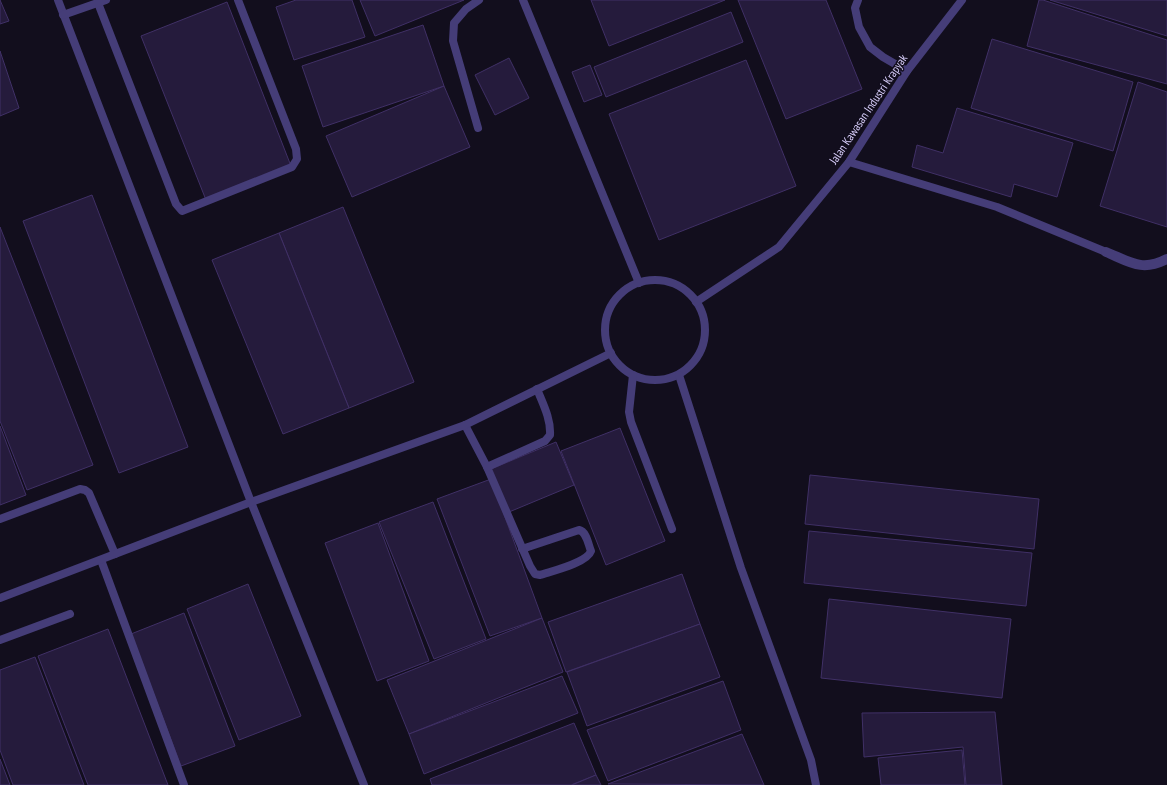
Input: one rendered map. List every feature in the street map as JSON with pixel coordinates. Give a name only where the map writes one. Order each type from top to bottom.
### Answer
[{"type":"street","points":[[1106,252],[1140,266],[1156,264],[1167,258]]},
{"type":"lane","points":[[58,0],[251,502],[364,785]]},
{"type":"lane","points":[[63,15],[106,0]]},
{"type":"lane","points":[[98,3],[176,204],[182,211],[292,167],[297,159],[296,149],[238,0]]},
{"type":"lane","points":[[478,128],[453,41],[454,23],[466,9],[479,0]]},
{"type":"lane","points":[[523,0],[639,283]]},
{"type":"lane","points":[[858,0],[855,8],[859,27],[870,47],[883,57],[907,71]]},
{"type":"lane","name":"Jalan Kawasan Industri Krapyak","points":[[696,302],[779,247],[849,162],[907,71],[962,0]]},
{"type":"lane","points":[[849,162],[997,207],[1106,252]]},
{"type":"lane","points":[[655,280],[671,283],[685,290],[696,302],[704,317],[705,334],[701,350],[692,364],[679,375],[664,380],[648,380],[633,375],[620,366],[611,353],[606,336],[606,319],[613,304],[624,291],[639,283],[655,280]]},
{"type":"lane","points":[[0,598],[251,502],[465,425],[611,353]]},
{"type":"lane","points":[[633,375],[629,412],[631,422],[672,529]]},
{"type":"lane","points":[[679,375],[741,568],[811,760],[816,785]]},
{"type":"lane","points":[[487,467],[545,441],[550,435],[550,426],[546,410],[537,389]]},
{"type":"lane","points":[[465,425],[487,467],[522,549],[535,574],[540,575],[573,564],[590,555],[591,551],[585,534],[579,530],[522,549]]},
{"type":"lane","points":[[0,519],[80,489],[85,490],[89,493],[115,554]]},
{"type":"lane","points":[[101,560],[184,785]]},
{"type":"lane","points":[[0,640],[70,614]]},
{"type":"building","points":[[0,0],[9,21],[0,24]]},
{"type":"building","points":[[296,0],[352,0],[365,37],[294,60],[276,7]]},
{"type":"building","points":[[360,0],[464,0],[375,36]]},
{"type":"building","points":[[591,0],[725,0],[609,46]]},
{"type":"building","points":[[738,0],[826,0],[862,89],[786,119]]},
{"type":"building","points":[[1039,0],[1167,40],[1167,84],[1027,46]]},
{"type":"building","points":[[1050,0],[1167,0],[1167,36]]},
{"type":"building","points":[[227,2],[291,166],[206,200],[141,36]]},
{"type":"building","points":[[731,12],[743,42],[606,97],[594,67]]},
{"type":"building","points":[[423,25],[444,86],[323,127],[302,66]]},
{"type":"building","points":[[992,39],[1133,82],[1113,151],[971,108]]},
{"type":"building","points":[[0,51],[19,108],[0,116]]},
{"type":"building","points":[[509,58],[529,98],[495,115],[475,75]]},
{"type":"building","points":[[746,60],[796,186],[659,240],[609,114]]},
{"type":"building","points":[[590,65],[602,95],[584,102],[572,72]]},
{"type":"building","points":[[1138,82],[1167,92],[1167,227],[1100,206]]},
{"type":"building","points":[[444,86],[470,147],[352,197],[326,136]]},
{"type":"building","points":[[957,108],[1073,143],[1057,197],[1014,184],[1011,197],[912,167],[917,145],[943,153]]},
{"type":"building","points":[[92,195],[188,447],[119,473],[23,221]]},
{"type":"building","points":[[343,207],[414,382],[349,408],[279,233]]},
{"type":"building","points":[[0,227],[93,465],[27,490],[0,421]]},
{"type":"building","points":[[279,233],[349,408],[283,434],[212,260]]},
{"type":"building","points":[[0,426],[26,495],[0,505]]},
{"type":"building","points":[[620,428],[665,541],[606,565],[561,451]]},
{"type":"building","points":[[556,442],[574,485],[509,512],[491,469]]},
{"type":"building","points":[[810,475],[1039,499],[1034,549],[805,524]]},
{"type":"building","points":[[491,479],[542,618],[490,636],[437,499]]},
{"type":"building","points":[[433,502],[486,639],[434,659],[379,522]]},
{"type":"building","points":[[378,523],[429,661],[377,681],[325,543]]},
{"type":"building","points":[[809,531],[1032,553],[1026,606],[804,583]]},
{"type":"building","points":[[682,574],[700,624],[566,672],[548,622]]},
{"type":"building","points":[[248,584],[301,716],[239,740],[187,609]]},
{"type":"building","points":[[829,599],[1011,619],[1002,698],[821,678]]},
{"type":"building","points":[[184,613],[235,746],[181,766],[131,634]]},
{"type":"building","points":[[542,618],[563,672],[409,734],[387,680]]},
{"type":"building","points":[[700,624],[720,677],[587,726],[567,672]]},
{"type":"building","points":[[108,629],[168,785],[88,785],[38,656]]},
{"type":"building","points":[[35,657],[84,785],[13,785],[0,750],[0,670]]},
{"type":"building","points":[[562,676],[578,713],[424,774],[409,734]]},
{"type":"building","points":[[723,681],[741,730],[608,781],[587,730]]},
{"type":"building","points":[[995,712],[1002,785],[966,785],[963,747],[864,757],[862,713]]},
{"type":"building","points":[[574,723],[596,775],[571,785],[432,785],[430,779]]},
{"type":"building","points":[[742,734],[764,785],[608,784]]},
{"type":"building","points":[[962,750],[965,785],[881,785],[878,758]]},
{"type":"building","points":[[0,759],[10,785],[0,785]]},
{"type":"building","points":[[596,775],[601,785],[572,785]]}]
